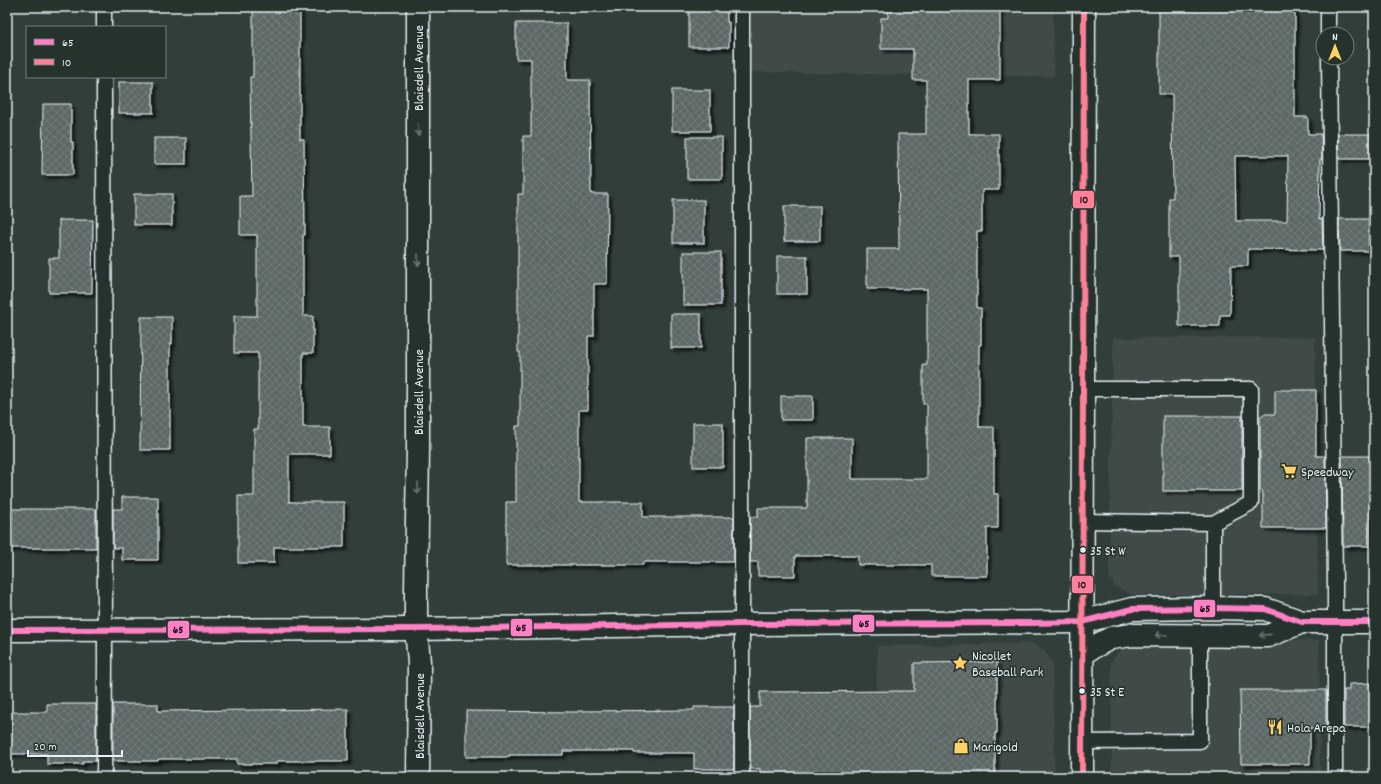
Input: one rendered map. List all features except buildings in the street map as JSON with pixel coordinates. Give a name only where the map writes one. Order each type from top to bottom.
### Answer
[{"type":"street","name":"Blaisdell Avenue","points":[[418,7],[418,449],[416,590],[416,629],[419,662],[418,777]]},
{"type":"street","points":[[1082,777],[1084,7]]},
{"type":"street","points":[[7,630],[416,629],[742,624],[1082,622],[1132,608],[1265,608],[1302,622],[1374,622]]},
{"type":"street","points":[[1082,653],[1112,638],[1132,635],[1268,636],[1302,622]]},
{"type":"lane","points":[[104,7],[104,26]]},
{"type":"lane","points":[[742,7],[742,777]]},
{"type":"lane","points":[[1328,7],[1328,26]]},
{"type":"lane","points":[[1329,66],[1335,622],[1335,777]]},
{"type":"lane","points":[[104,78],[104,777]]},
{"type":"lane","points":[[1083,389],[1251,389],[1251,503],[1213,523],[1083,521]]},
{"type":"lane","points":[[1213,523],[1213,608]]},
{"type":"lane","points":[[1082,742],[1200,741],[1200,635]]},
{"type":"shaded area","points":[[748,7],[1053,7],[1054,77],[749,72]]},
{"type":"shaded area","points":[[1315,337],[1318,594],[1133,595],[1115,587],[1109,575],[1113,338]]},
{"type":"shaded area","points":[[1319,640],[1320,777],[1112,777],[1111,662],[1120,650],[1134,642]]},
{"type":"shaded area","points":[[1031,643],[1044,650],[1052,662],[1055,777],[876,777],[877,646]]},
{"type":"transit line","name":"10","points":[[1082,777],[1084,7]]},
{"type":"transit line","name":"65","points":[[7,630],[416,629],[742,624],[1029,623],[1082,622],[1132,609],[1213,608],[1265,609],[1302,622],[1374,622]]},
{"type":"place","name":"Speedway","points":[[1289,471]]},
{"type":"place","name":"35 St W","points":[[1083,550]]},
{"type":"place","name":"Nicollet Baseball Park","points":[[960,663]]},
{"type":"place","name":"35 St E","points":[[1082,691]]},
{"type":"place","name":"Hola Arepa","points":[[1275,727]]},
{"type":"place","name":"Marigold","points":[[961,746]]}]
